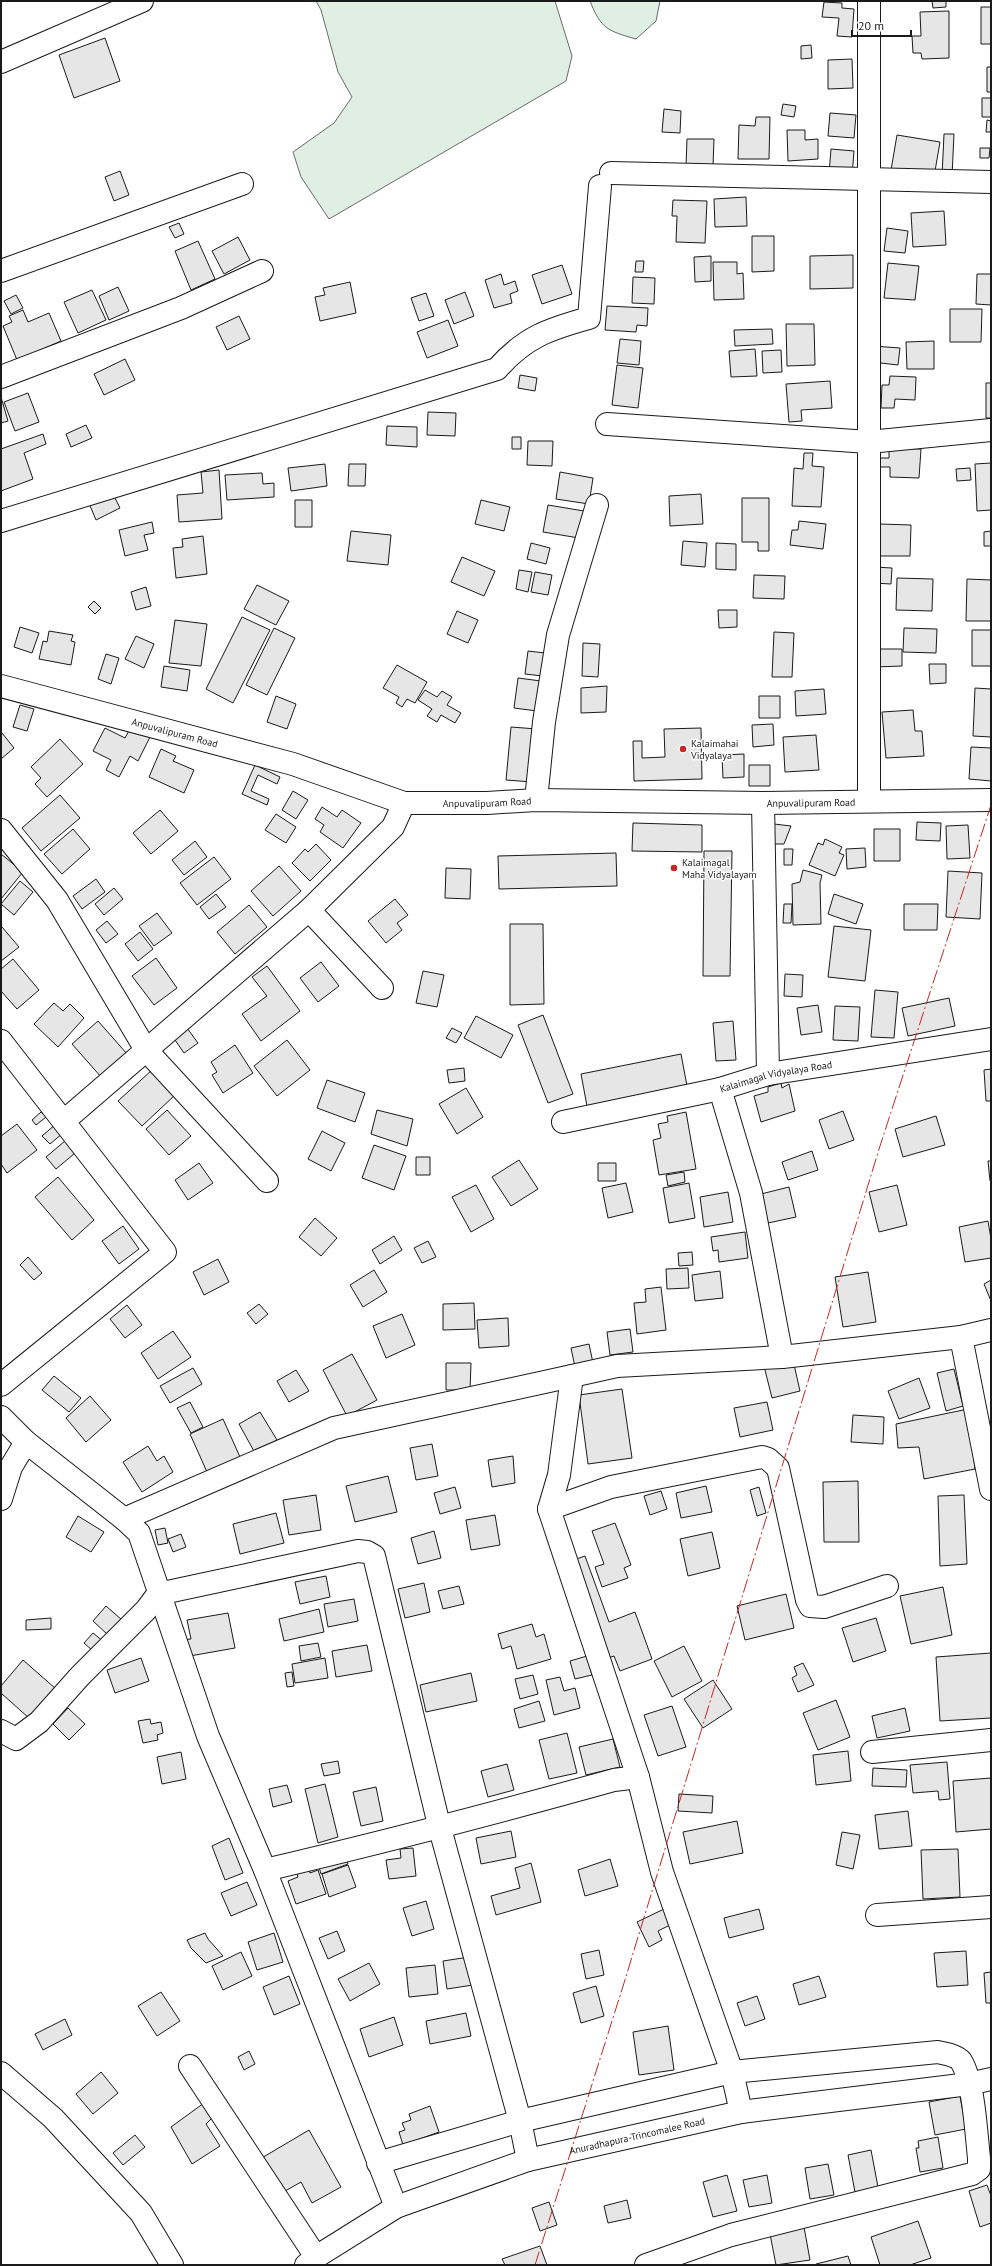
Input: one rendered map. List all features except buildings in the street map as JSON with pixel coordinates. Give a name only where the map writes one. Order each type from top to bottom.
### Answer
[{"type":"main road","points":[[1,62],[142,1]]},
{"type":"main road","points":[[869,1],[869,801]]},
{"type":"main road","points":[[1,521],[497,369],[513,351],[531,339],[556,327],[589,318],[605,179],[868,179],[991,182]]},
{"type":"main road","points":[[1,271],[242,184]]},
{"type":"main road","points":[[1,377],[181,308],[262,271]]},
{"type":"main road","points":[[607,424],[870,442],[991,430]]},
{"type":"main road","points":[[536,800],[544,722],[558,636],[597,505]]},
{"type":"main road","name":"Anpuvalipuram Road","points":[[1,686],[293,764],[404,803],[487,804],[536,800],[763,803],[991,800]]},
{"type":"main road","points":[[64,1121],[309,910],[393,827],[404,803]]},
{"type":"main road","points":[[763,803],[768,1074]]},
{"type":"main road","points":[[1,830],[57,900],[146,1050],[267,1181]]},
{"type":"main road","points":[[309,910],[382,988]]},
{"type":"main road","name":"Kalaimagal Vidyalaya Road","points":[[563,1122],[720,1089],[768,1074],[991,1039]]},
{"type":"main road","points":[[1,1040],[165,1252],[1,1385]]},
{"type":"main road","points":[[720,1089],[751,1193],[782,1357]]},
{"type":"main road","points":[[124,1519],[334,1428],[617,1366],[782,1357],[961,1337],[991,1330]]},
{"type":"main road","points":[[961,1337],[991,1488]]},
{"type":"main road","points":[[572,1376],[559,1475],[549,1509],[638,1777],[662,1872],[732,2072],[741,2112]]},
{"type":"main road","points":[[1,1417],[26,1442],[124,1519],[139,1533],[158,1594],[208,1736],[264,1870],[396,2207]]},
{"type":"main road","points":[[1,1499],[11,1467],[26,1442]]},
{"type":"main road","points":[[549,1509],[611,1487],[762,1457],[768,1459],[778,1468],[807,1600],[810,1606],[824,1607],[887,1586]]},
{"type":"main road","points":[[1,1731],[16,1739],[39,1722],[80,1676],[146,1610],[158,1594],[358,1551],[367,1552],[374,1556],[439,1826],[520,2121],[528,2160]]},
{"type":"main road","points":[[872,1752],[991,1740]]},
{"type":"main road","points":[[264,1870],[398,1838],[614,1780],[638,1777]]},
{"type":"main road","points":[[877,1915],[991,1907]]},
{"type":"main road","points":[[378,2163],[520,2121],[732,2072],[938,2052],[951,2055],[960,2060],[969,2084],[979,2158],[979,2169],[972,2174],[731,2235],[646,2265]]},
{"type":"main road","points":[[190,2066],[311,2261]]},
{"type":"main road","points":[[1,2073],[53,2118],[141,2213],[172,2265]]},
{"type":"main road","name":"Anuradhapura-Trincomalee Road","points":[[311,2261],[396,2207],[528,2160],[741,2112],[969,2084],[991,2079]]},
{"type":"green space","points":[[316,1],[555,1],[572,56],[566,81],[329,219],[301,177],[293,152],[334,123],[352,97],[338,72],[321,10]]},
{"type":"green space","points":[[590,1],[660,1],[656,21],[636,39],[619,34],[607,28],[598,18]]},
{"type":"power","points":[[535,2265],[624,1983],[880,1146],[991,805]]},
{"type":"place","name":"Kalaimahai Vidyalaya","points":[[683,749]]},
{"type":"place","name":"Kalaimagal Maha Vidyalayam","points":[[674,868]]}]
